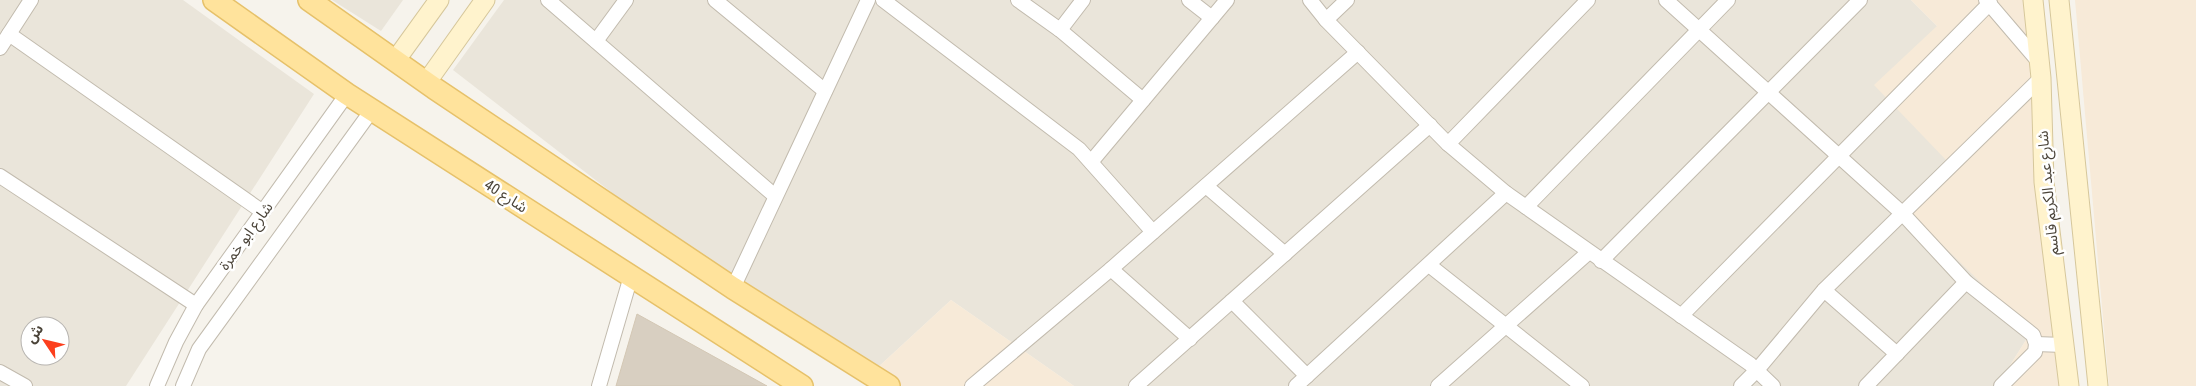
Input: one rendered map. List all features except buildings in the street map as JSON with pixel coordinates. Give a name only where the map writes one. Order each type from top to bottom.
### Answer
[{"type":"main road","name":"شارع 40","points":[[214,0],[347,94],[802,386]]},
{"type":"main road","points":[[309,0],[426,83],[733,288],[889,386]]},
{"type":"main road","points":[[395,61],[439,0]]},
{"type":"main road","points":[[426,83],[485,0]]},
{"type":"main road","name":"شارع عبد الكريم قاسم","points":[[2033,0],[2040,70],[2044,182],[2069,386]]},
{"type":"main road","name":"شارع عبد الكريم قاسم","points":[[2059,0],[2098,386]]},
{"type":"street","points":[[0,48],[31,0]]},
{"type":"street","points":[[548,0],[775,196]]},
{"type":"street","points":[[596,41],[626,0]]},
{"type":"street","points":[[715,0],[825,91]]},
{"type":"street","points":[[733,288],[868,0]]},
{"type":"street","points":[[883,0],[1079,149],[1153,232]]},
{"type":"street","points":[[1018,0],[1060,30],[1143,100]]},
{"type":"street","points":[[1060,30],[1083,0]]},
{"type":"street","points":[[1189,0],[1212,18]]},
{"type":"street","points":[[1090,162],[1227,0]]},
{"type":"street","points":[[1310,0],[1326,20],[1448,144],[1506,193],[1757,370],[1773,386]]},
{"type":"street","points":[[1326,20],[1347,0]]},
{"type":"street","points":[[1448,144],[1588,0]]},
{"type":"street","points":[[1666,0],[1903,214],[1966,282],[2033,335],[2036,344],[2035,352],[2001,386]]},
{"type":"street","points":[[1526,207],[1728,0]]},
{"type":"street","points":[[1601,260],[1860,0]]},
{"type":"street","points":[[1681,316],[1988,2],[2040,70],[1903,214],[1824,290],[1757,370],[1741,386]]},
{"type":"street","points":[[8,34],[263,212]]},
{"type":"street","points":[[972,386],[1111,269],[1358,52]]},
{"type":"street","name":"شارع ابو خمرة","points":[[157,386],[176,342],[196,305],[347,94]]},
{"type":"street","name":"شارع ابو خمرة","points":[[183,386],[199,349],[372,110]]},
{"type":"street","points":[[1136,386],[1430,125]]},
{"type":"street","points":[[0,176],[196,305]]},
{"type":"street","points":[[1206,186],[1285,254]]},
{"type":"street","points":[[1296,386],[1506,193]]},
{"type":"street","points":[[1438,386],[1589,252]]},
{"type":"street","points":[[1429,265],[1582,386]]},
{"type":"street","points":[[1111,269],[1190,339]]},
{"type":"street","points":[[600,386],[631,276]]},
{"type":"street","points":[[1866,386],[1966,282]]},
{"type":"street","points":[[1824,290],[1897,354]]},
{"type":"street","points":[[1232,301],[1308,376]]},
{"type":"street","points":[[2036,344],[2063,345]]},
{"type":"street","points":[[0,372],[25,386]]},
{"type":"shaded area","points":[[0,0],[183,0],[314,94],[126,386],[0,386]]},
{"type":"shaded area","points":[[332,0],[403,0],[381,31]]},
{"type":"shaded area","points":[[504,0],[1911,0],[1937,26],[1948,161],[2031,332],[1997,386],[1074,386],[951,300],[875,370],[720,276],[453,70]]},
{"type":"shaded area","points":[[1911,0],[2031,0],[2064,386],[1997,386],[2031,332],[1912,215],[1947,161],[1874,85],[1937,26]]},
{"type":"shaded area","points":[[2075,0],[2196,0],[2196,386],[2109,386]]},
{"type":"shaded area","points":[[951,300],[1074,386],[902,386],[875,370]]}]
